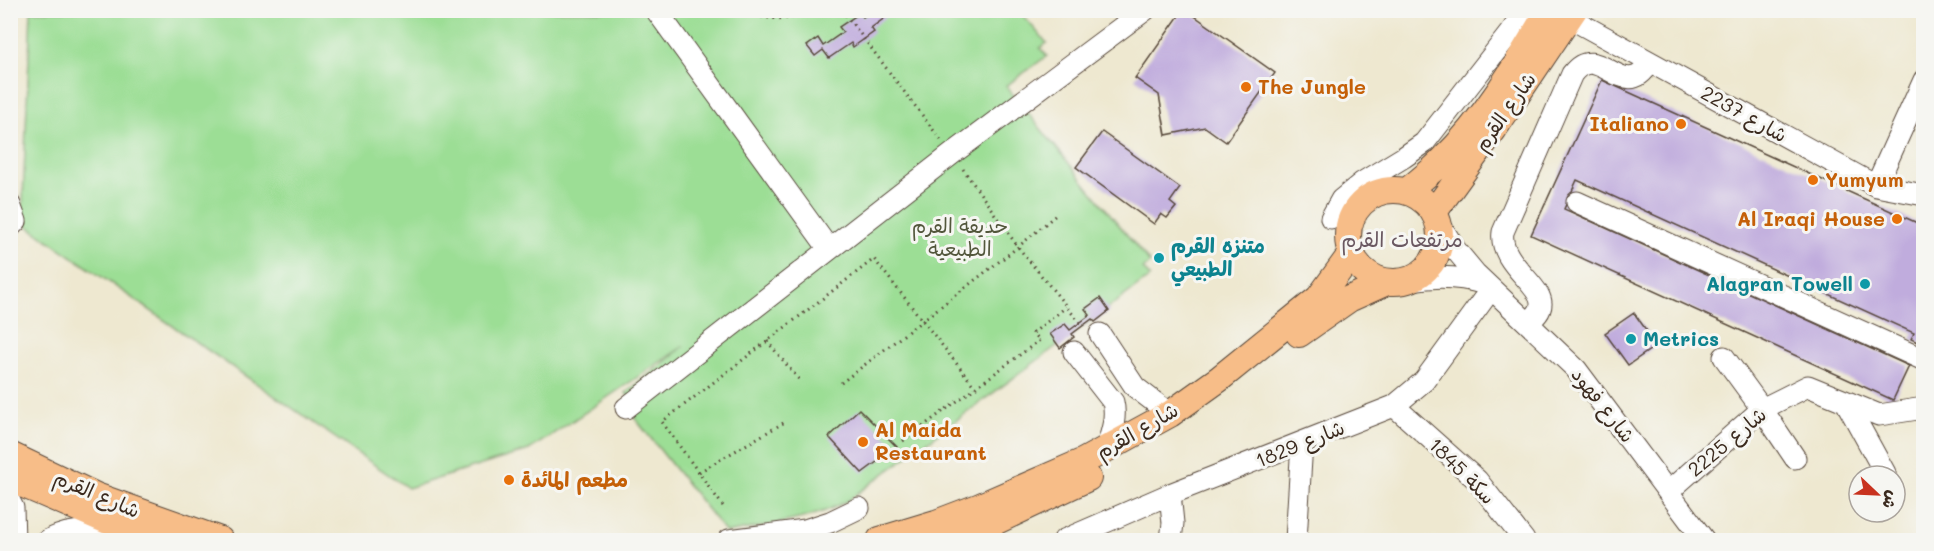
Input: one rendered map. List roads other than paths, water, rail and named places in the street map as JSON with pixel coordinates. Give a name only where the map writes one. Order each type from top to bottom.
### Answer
[{"type":"main road","name":"شارع القرم","points":[[1407,191],[1442,161],[1479,119],[1528,45],[1564,13]]},
{"type":"main road","name":"شارع القرم","points":[[1436,217],[1564,13]]},
{"type":"main road","points":[[1392,189],[1407,191],[1427,203],[1436,217],[1441,235],[1439,247],[1433,261],[1423,273],[1399,283],[1387,282],[1375,279],[1356,264],[1347,239],[1349,224],[1360,205],[1378,192],[1392,189]]},
{"type":"main road","name":"شارع القرم","points":[[880,540],[978,507],[1084,461],[1170,414],[1219,379],[1319,298],[1351,254]]},
{"type":"main road","name":"شارع القرم","points":[[949,540],[986,526],[1096,474],[1167,434],[1349,299],[1387,282]]},
{"type":"main road","name":"شارع القرم","points":[[10,455],[96,496],[220,540]]},
{"type":"main road","name":"شارع القرم","points":[[10,479],[152,540]]},
{"type":"street","points":[[656,10],[829,249]]},
{"type":"street","points":[[626,408],[952,154],[1145,10]]},
{"type":"street","points":[[1331,218],[1341,200],[1355,188],[1424,142],[1513,29],[1525,10]]},
{"type":"street","name":"2237 شارع","points":[[1564,13],[1876,186],[1923,195]]},
{"type":"street","points":[[1528,323],[1540,310],[1542,301],[1538,292],[1506,254],[1502,243],[1503,232],[1572,74],[1578,65],[1585,62],[1626,78],[1633,78],[1644,72],[1650,62]]},
{"type":"street","points":[[1876,186],[1923,80]]},
{"type":"street","points":[[1577,202],[1923,360]]},
{"type":"street","points":[[10,205],[16,221],[10,227]]},
{"type":"street","name":"شارع فهود","points":[[1436,217],[1465,262],[1576,369],[1704,540]]},
{"type":"street","name":"شارع فهود","points":[[1412,279],[1457,277],[1488,286]]},
{"type":"street","name":"1829 شارع","points":[[1064,540],[1170,494],[1394,406],[1424,381],[1488,286]]},
{"type":"street","points":[[1100,334],[1136,387],[1170,414]]},
{"type":"street","points":[[1074,352],[1113,402],[1112,432],[1106,450]]},
{"type":"street","points":[[1724,357],[1795,458]]},
{"type":"street","name":"شارع 2225","points":[[1668,492],[1762,410],[1808,386],[1880,415],[1923,408]]},
{"type":"street","points":[[1846,402],[1880,464]]},
{"type":"street","name":"1845 سكة","points":[[1394,406],[1477,480],[1524,540]]},
{"type":"street","points":[[1296,540],[1302,443]]},
{"type":"street","points":[[1170,494],[1173,523],[1171,540]]},
{"type":"street","points":[[10,502],[13,508],[14,540]]},
{"type":"street","points":[[729,540],[805,530],[830,522],[859,508]]},
{"type":"street","points":[[48,540],[61,534],[81,530],[101,532],[126,540]]},
{"type":"place","name":"The Jungle","points":[[1246,87]]},
{"type":"place","name":"Italiano","points":[[1681,124]]},
{"type":"place","name":"Yumyum","points":[[1813,180]]},
{"type":"place","name":"Al Iraqi House","points":[[1897,219]]},
{"type":"place","name":"متنزه القرم الطبيعي","points":[[1159,258]]},
{"type":"place","name":"Alagran Towell","points":[[1865,284]]},
{"type":"place","name":"Metrics","points":[[1631,339]]},
{"type":"place","name":"Al Maida Restaurant","points":[[863,442]]},
{"type":"place","name":"مطعم المائدة","points":[[509,480]]},
{"type":"district","name":"مرتفعات القرم","points":[[1402,240]]},
{"type":"park label","name":"حديقة القرم الطبيعية","points":[[960,238]]}]
